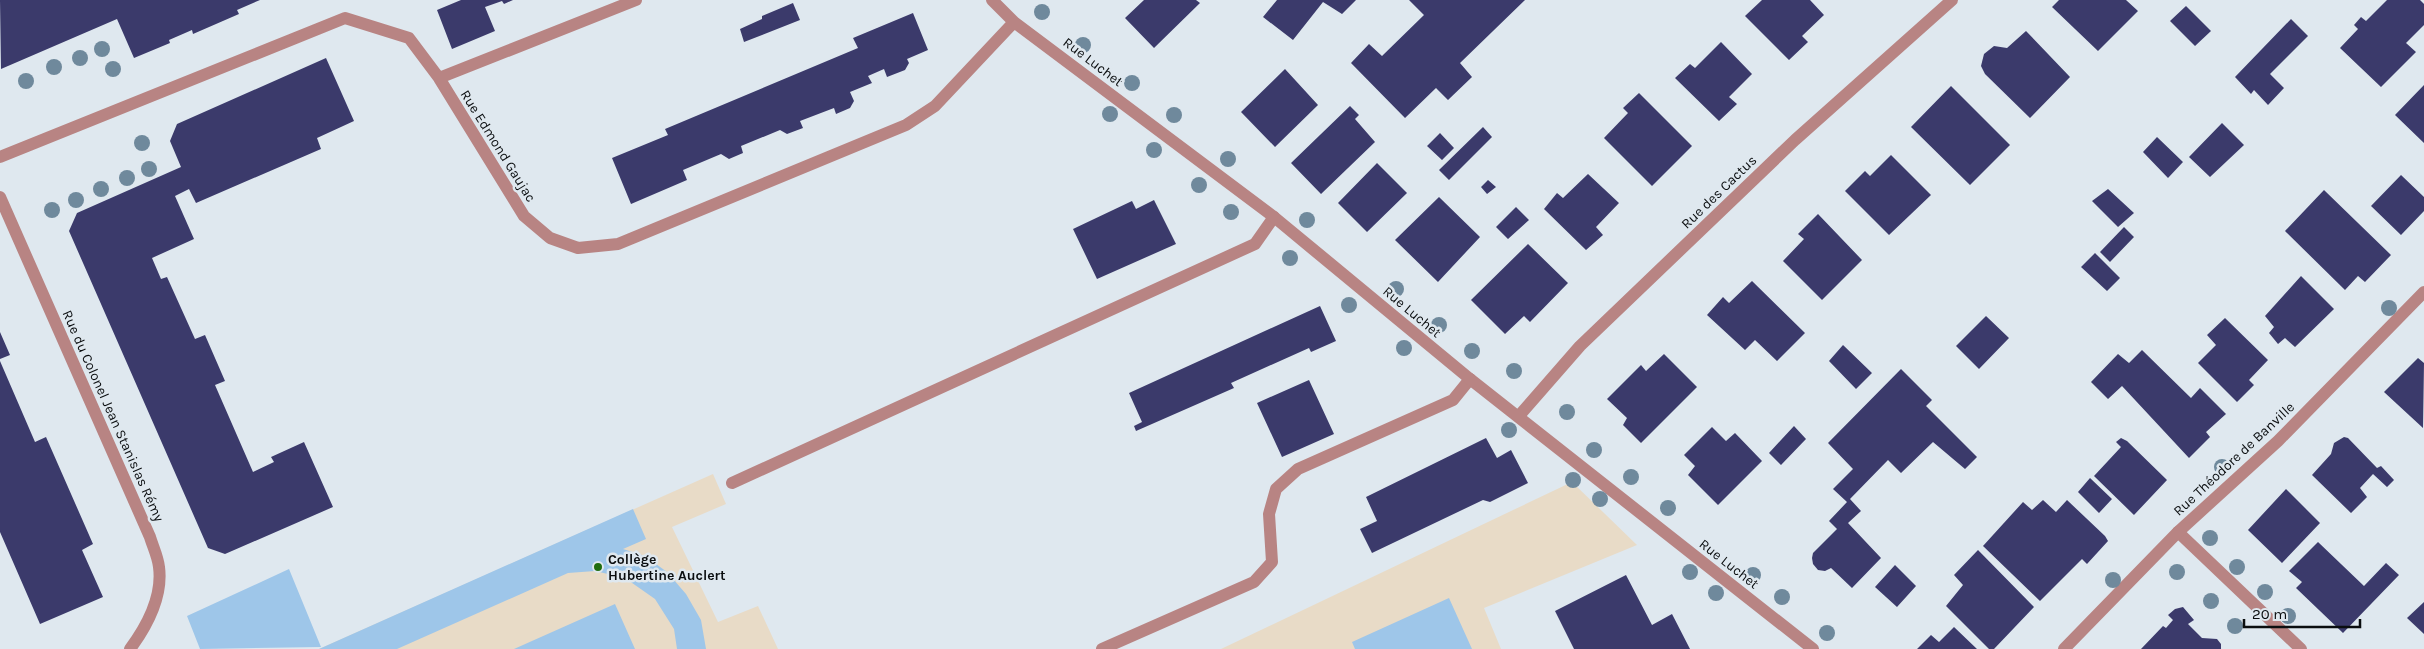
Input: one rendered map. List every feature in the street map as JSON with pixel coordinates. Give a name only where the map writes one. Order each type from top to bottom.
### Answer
[{"type":"street","points":[[439,78],[636,0]]},
{"type":"street","name":"Rue Luchet","points":[[992,0],[1014,22],[1274,217],[1470,379],[1813,649]]},
{"type":"street","name":"Rue des Cactus","points":[[1518,416],[1580,346],[1795,140],[1952,0]]},
{"type":"street","name":"Rue Edmond Gaujac","points":[[0,157],[345,18],[409,38],[439,78],[524,216],[550,238],[578,248],[618,244],[906,125],[935,106],[1014,22]]},
{"type":"street","name":"Rue du Colonel Jean Stanislas Rémy","points":[[0,197],[146,528],[157,560],[159,568],[156,602],[140,635],[130,649]]},
{"type":"street","points":[[732,483],[1255,244],[1274,217]]},
{"type":"street","name":"Rue Théodore de Banville","points":[[2064,649],[2178,532],[2278,441],[2424,292]]},
{"type":"street","points":[[1102,649],[1254,582],[1272,562],[1269,514],[1276,489],[1298,469],[1453,400],[1470,379]]},
{"type":"street","points":[[2178,532],[2301,649]]},
{"type":"shaded area","name":"Collège Hubertine Auclert","points":[[713,474],[726,504],[672,527],[718,622],[758,606],[778,649],[319,649]]},
{"type":"shaded area","points":[[1572,482],[1637,545],[1484,608],[1501,649],[1221,649]]},
{"type":"shaded area","points":[[633,509],[646,539],[623,549],[645,556],[667,572],[686,594],[701,620],[706,649],[677,649],[674,629],[655,599],[625,578],[595,571],[568,573],[397,649],[319,649]]},
{"type":"shaded area","points":[[289,569],[321,647],[200,649],[187,616]]},
{"type":"shaded area","points":[[1449,598],[1472,649],[1355,649],[1352,642]]},
{"type":"shaded area","points":[[615,604],[635,649],[514,649]]},
{"type":"building","points":[[0,0],[260,0],[237,10],[239,14],[193,34],[192,30],[169,40],[170,43],[134,58],[117,19],[1,69]]},
{"type":"building","points":[[461,0],[513,0],[504,4],[502,1],[485,7],[495,31],[452,49],[437,10]]},
{"type":"building","points":[[1144,0],[1196,0],[1200,3],[1154,48],[1125,18]]},
{"type":"building","points":[[1277,0],[1356,0],[1342,14],[1323,2],[1293,40],[1263,17]]},
{"type":"building","points":[[1409,0],[1525,0],[1460,63],[1472,77],[1448,100],[1436,88],[1405,118],[1351,63],[1369,44],[1382,56],[1424,15]]},
{"type":"building","points":[[1762,0],[1810,0],[1824,15],[1802,36],[1808,42],[1789,60],[1745,16]]},
{"type":"building","points":[[2059,0],[2126,0],[2138,11],[2098,51],[2052,7]]},
{"type":"building","points":[[2387,0],[2420,0],[2424,4],[2424,25],[2406,43],[2416,52],[2381,87],[2340,48],[2358,29],[2354,25],[2361,17],[2366,21]]},
{"type":"building","points":[[793,3],[800,20],[744,42],[740,29],[762,19],[762,16]]},
{"type":"building","points":[[2186,6],[2211,31],[2195,46],[2170,21]]},
{"type":"building","points":[[913,13],[928,50],[907,59],[909,63],[905,70],[887,77],[884,69],[868,76],[872,83],[850,92],[854,101],[850,108],[836,114],[834,108],[800,121],[803,128],[787,134],[780,130],[741,146],[743,153],[729,159],[721,154],[683,170],[687,180],[631,204],[612,158],[668,135],[665,129],[858,48],[853,38]]},
{"type":"building","points":[[2291,19],[2308,36],[2270,74],[2284,88],[2268,105],[2254,90],[2251,94],[2235,77]]},
{"type":"building","points":[[2026,31],[2070,77],[2030,118],[1985,74],[1981,66],[1984,54],[1994,46],[2007,48]]},
{"type":"building","points":[[1721,42],[1752,74],[1729,97],[1737,104],[1719,121],[1675,78],[1690,64],[1695,68]]},
{"type":"building","points":[[326,58],[354,121],[317,138],[321,149],[196,203],[189,189],[175,196],[194,239],[152,258],[161,279],[167,277],[195,339],[205,335],[225,381],[215,385],[253,472],[274,462],[271,457],[304,442],[333,507],[225,554],[208,548],[69,231],[77,213],[181,167],[170,141],[177,124]]},
{"type":"building","points":[[1285,69],[1318,105],[1275,147],[1241,112]]},
{"type":"building","points":[[2424,85],[2424,143],[2395,115]]},
{"type":"building","points":[[1951,86],[2010,145],[1970,185],[1911,127]]},
{"type":"building","points":[[1639,93],[1692,146],[1652,186],[1604,138],[1628,113],[1623,108]]},
{"type":"building","points":[[1350,106],[1359,115],[1355,119],[1375,142],[1321,194],[1291,163]]},
{"type":"building","points":[[2222,123],[2244,145],[2210,177],[2189,157]]},
{"type":"building","points":[[1483,127],[1492,137],[1449,180],[1439,170]]},
{"type":"building","points":[[1440,133],[1454,148],[1442,160],[1427,146]]},
{"type":"building","points":[[2157,137],[2183,162],[2168,178],[2143,152]]},
{"type":"building","points":[[1891,155],[1931,195],[1889,235],[1845,191],[1865,171],[1870,176]]},
{"type":"building","points":[[1377,163],[1407,193],[1367,232],[1338,203]]},
{"type":"building","points":[[1588,174],[1619,203],[1596,227],[1603,235],[1586,250],[1544,209],[1557,193],[1563,198]]},
{"type":"building","points":[[2401,175],[2424,197],[2424,211],[2401,235],[2371,206]]},
{"type":"building","points":[[1488,180],[1496,187],[1487,194],[1481,187]]},
{"type":"building","points":[[2108,189],[2134,213],[2118,227],[2092,201]]},
{"type":"building","points":[[2324,190],[2391,255],[2365,282],[2358,276],[2345,290],[2285,231]]},
{"type":"building","points":[[1439,197],[1480,237],[1438,282],[1395,240]]},
{"type":"building","points":[[1154,200],[1176,244],[1097,279],[1073,229],[1132,201],[1136,209]]},
{"type":"building","points":[[1516,207],[1529,220],[1508,239],[1496,227]]},
{"type":"building","points":[[1818,214],[1862,260],[1822,300],[1783,261],[1804,239],[1798,234]]},
{"type":"building","points":[[2124,227],[2134,237],[2110,262],[2100,252]]},
{"type":"building","points":[[1528,244],[1568,283],[1530,322],[1524,316],[1505,334],[1471,300]]},
{"type":"building","points":[[2095,253],[2120,278],[2107,291],[2081,267]]},
{"type":"building","points":[[2301,276],[2334,309],[2295,347],[2285,338],[2278,344],[2269,333],[2274,327],[2265,316]]},
{"type":"building","points":[[1752,281],[1805,333],[1777,361],[1755,340],[1745,350],[1707,315],[1723,297],[1729,303]]},
{"type":"building","points":[[1320,306],[1336,341],[1311,352],[1309,348],[1231,383],[1234,388],[1136,431],[1134,426],[1142,422],[1129,393]]},
{"type":"building","points":[[1986,316],[2009,338],[1979,369],[1956,346]]},
{"type":"building","points":[[2225,318],[2268,360],[2249,380],[2254,385],[2237,402],[2198,363],[2216,345],[2207,335]]},
{"type":"building","points":[[0,332],[10,355],[0,359]]},
{"type":"building","points":[[1843,345],[1872,373],[1856,389],[1829,361]]},
{"type":"building","points":[[2142,350],[2191,398],[2200,388],[2226,414],[2206,432],[2210,437],[2189,458],[2122,386],[2108,399],[2091,382],[2118,354],[2129,363]]},
{"type":"building","points":[[1664,354],[1697,387],[1641,443],[1623,425],[1627,418],[1607,399],[1641,365],[1646,371]]},
{"type":"building","points":[[2418,358],[2424,363],[2423,428],[2384,392]]},
{"type":"building","points":[[0,361],[35,442],[46,437],[93,544],[82,550],[103,597],[40,624],[0,532]]},
{"type":"building","points":[[1901,369],[1932,400],[1926,406],[1977,457],[1965,469],[1933,442],[1901,473],[1888,460],[1850,499],[1861,511],[1848,523],[1881,558],[1852,588],[1831,568],[1825,571],[1818,570],[1813,564],[1812,558],[1813,553],[1837,529],[1829,521],[1847,502],[1833,489],[1853,469],[1828,443]]},
{"type":"building","points":[[1309,380],[1334,434],[1282,457],[1257,403]]},
{"type":"building","points":[[1794,426],[1806,439],[1781,465],[1769,453]]},
{"type":"building","points":[[1712,427],[1726,441],[1735,433],[1762,461],[1718,505],[1688,475],[1695,466],[1684,455]]},
{"type":"building","points":[[2344,437],[2348,438],[2377,468],[2381,466],[2394,480],[2387,487],[2373,474],[2360,488],[2367,497],[2351,513],[2312,475],[2331,454],[2334,443]]},
{"type":"building","points":[[1486,438],[1497,458],[1511,450],[1528,483],[1490,502],[1483,500],[1372,553],[1360,529],[1377,521],[1366,497]]},
{"type":"building","points":[[2121,438],[2127,441],[2167,480],[2134,515],[2094,476],[2121,447],[2116,442]]},
{"type":"building","points":[[2090,478],[2112,499],[2099,513],[2078,492]]},
{"type":"building","points":[[2286,489],[2320,523],[2282,563],[2248,530]]},
{"type":"building","points":[[2043,500],[2056,512],[2067,500],[2108,541],[2087,564],[2082,559],[2040,601],[1983,546],[2023,502],[2032,510]]},
{"type":"building","points":[[2318,542],[2364,586],[2386,563],[2399,575],[2343,633],[2296,588],[2302,582],[2289,571]]},
{"type":"building","points":[[1978,550],[2034,607],[1994,649],[1989,649],[1946,606],[1963,585],[1954,575]]},
{"type":"building","points":[[1895,565],[1916,586],[1897,607],[1875,587]]},
{"type":"building","points":[[1626,575],[1652,625],[1672,614],[1690,649],[1574,649],[1555,611]]},
{"type":"building","points":[[2424,602],[2424,634],[2407,618]]},
{"type":"building","points":[[2183,607],[2194,620],[2188,624],[2202,638],[2217,639],[2221,644],[2221,649],[2141,649],[2163,626],[2166,628],[2173,620],[2168,615],[2175,609]]},
{"type":"building","points":[[1954,627],[1977,649],[1917,649],[1931,635],[1939,642]]},
{"type":"place","name":"Collège Hubertine Auclert","points":[[598,567]]}]
